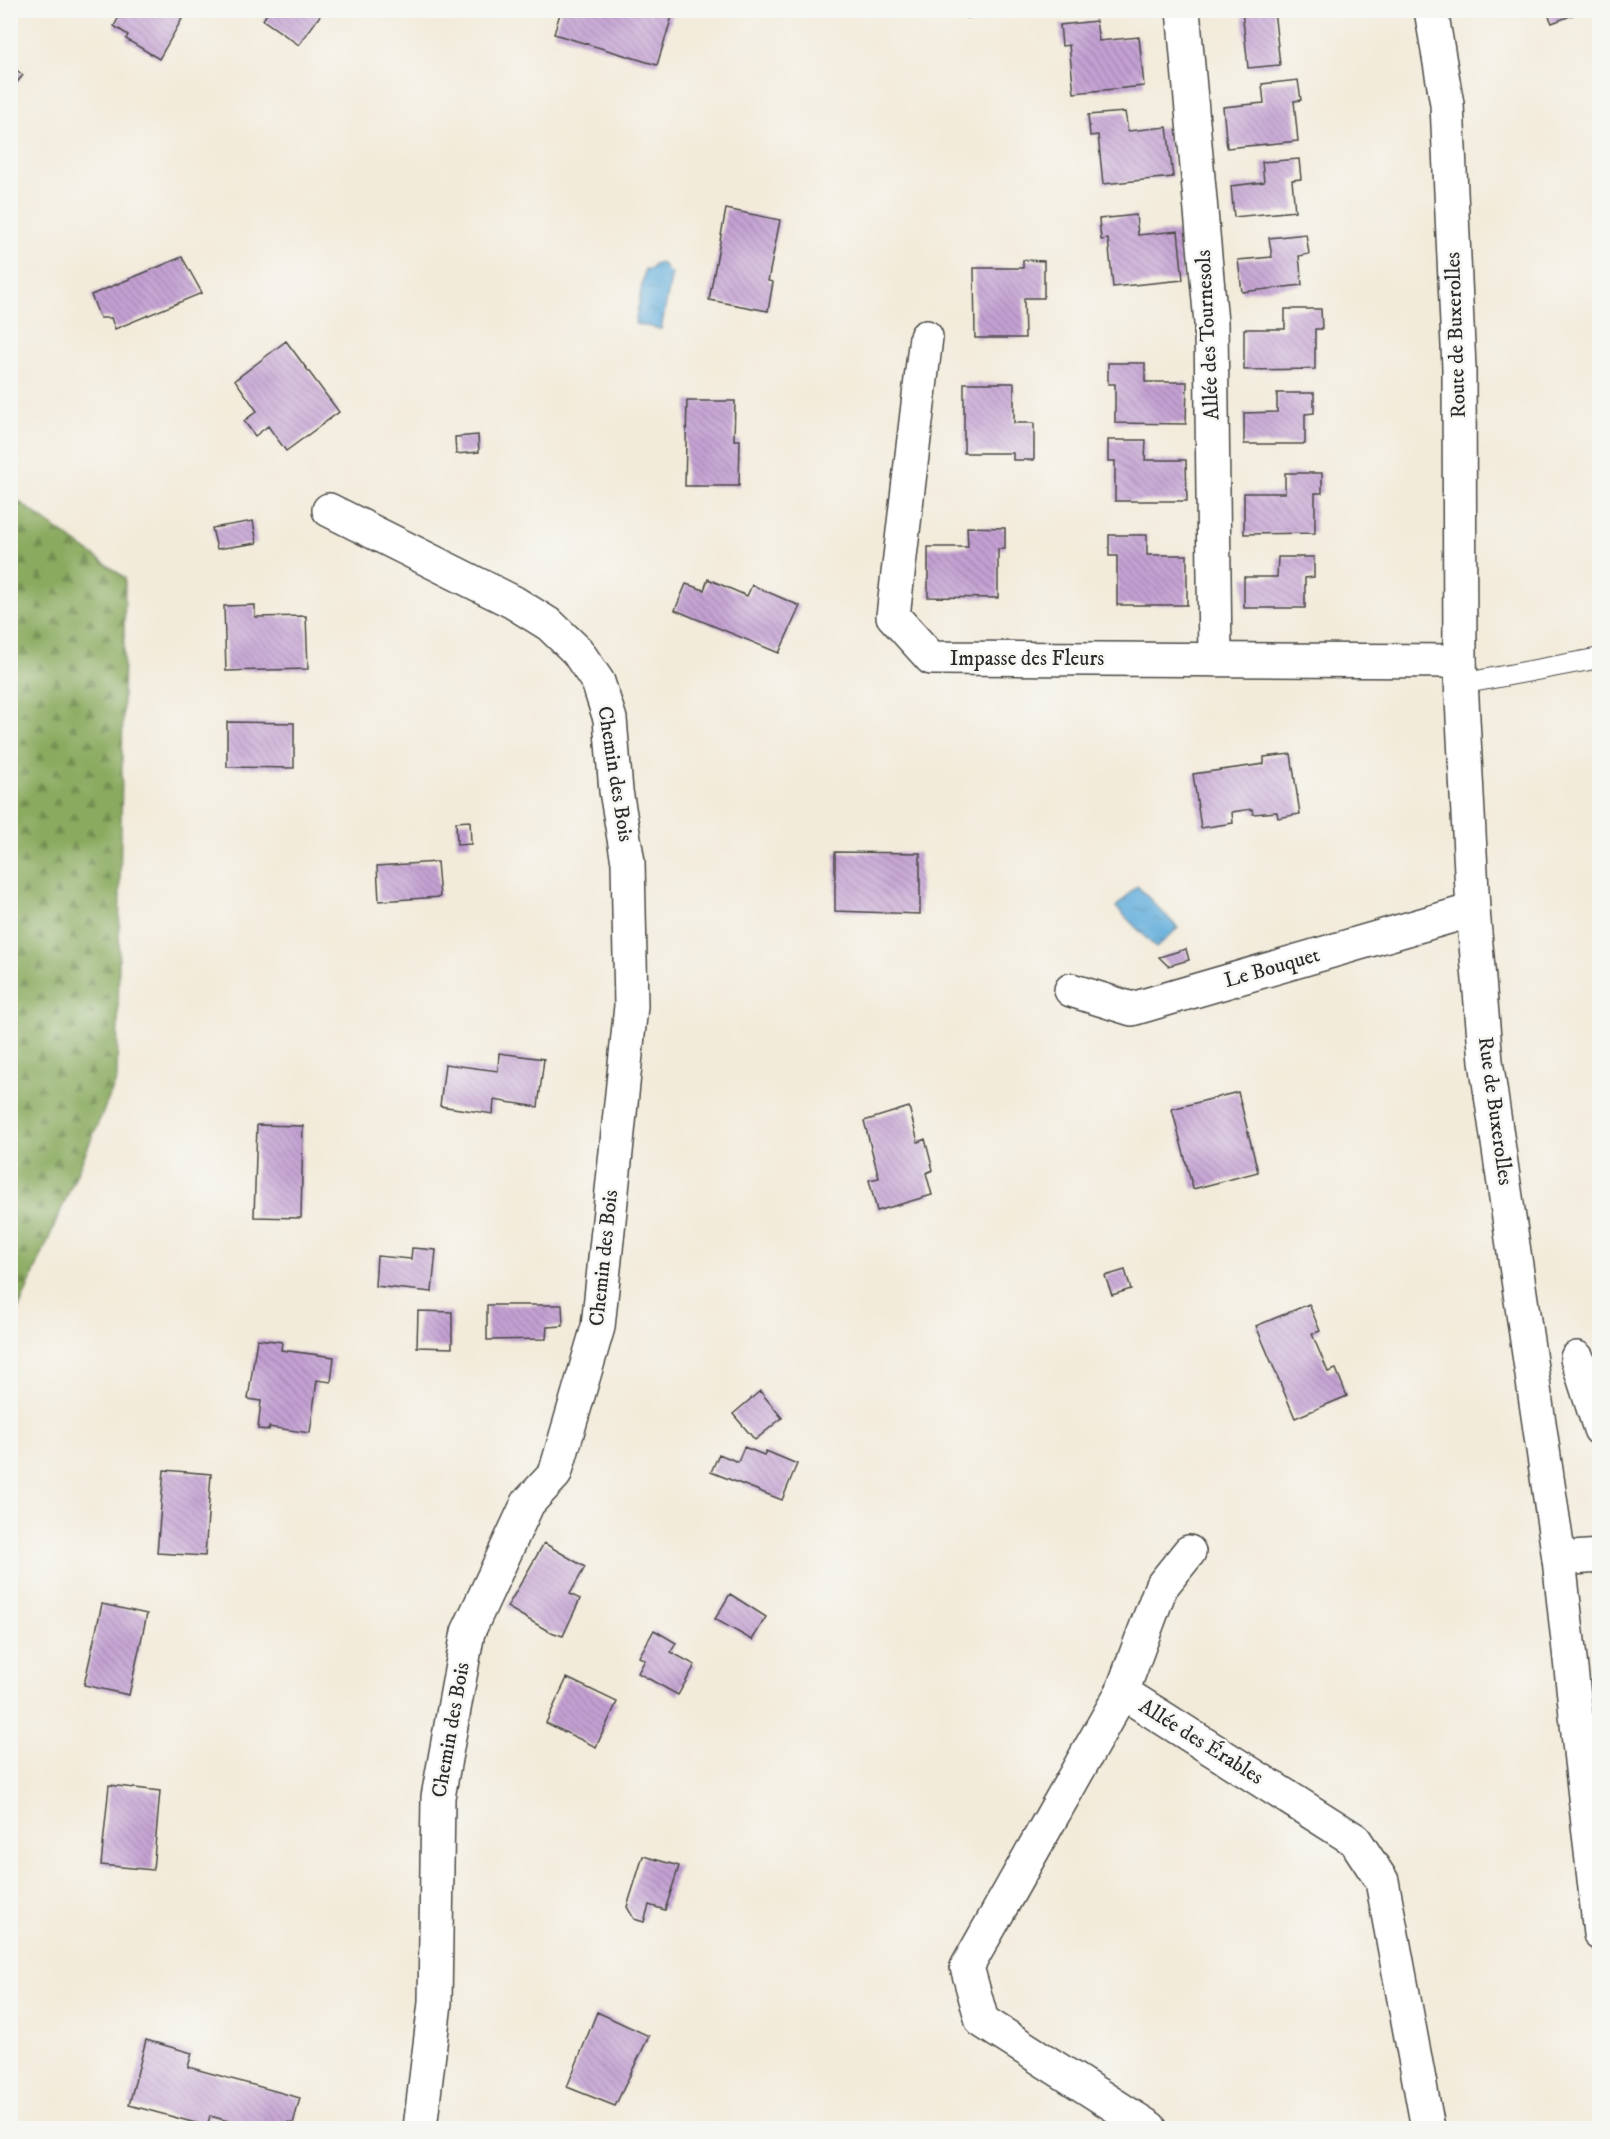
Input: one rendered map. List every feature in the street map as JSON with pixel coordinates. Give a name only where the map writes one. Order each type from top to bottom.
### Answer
[{"type":"street","name":"Allée des Tournesols","points":[[1184,10],[1211,323],[1215,660]]},
{"type":"street","name":"Route de Buxerolles","points":[[1431,10],[1447,104],[1459,368],[1461,672]]},
{"type":"street","name":"Impasse des Fleurs","points":[[926,337],[892,616],[931,658],[1215,660],[1461,672]]},
{"type":"street","name":"Chemin des Bois","points":[[329,510],[513,602],[550,625],[577,651],[598,682],[610,719],[616,791],[628,862],[630,1006],[598,1327],[555,1474],[528,1503],[468,1632],[438,1797],[435,2003],[420,2128]]},
{"type":"street","name":"Rue de Buxerolles","points":[[1461,672],[1473,910],[1486,1061],[1559,1559],[1599,1934]]},
{"type":"street","name":"Le Bouquet","points":[[1071,990],[1132,1009],[1473,910]]},
{"type":"street","points":[[1577,1358],[1599,1429]]},
{"type":"street","points":[[1122,1692],[1161,1587],[1189,1552]]},
{"type":"street","points":[[1559,1559],[1599,1556]]},
{"type":"street","name":"Rue de Buxerolles","points":[[1559,1559],[1599,1766]]},
{"type":"street","name":"Allée des Érables","points":[[1150,2128],[982,2021],[967,1966],[1122,1692],[1355,1840],[1382,1881],[1428,2128]]},
{"type":"lane","points":[[1461,672],[1599,658]]},
{"type":"green space","points":[[11,496],[125,578],[117,1079],[11,1327]]},
{"type":"water","points":[[660,263],[665,266],[667,272],[672,273],[661,329],[635,324],[645,269],[651,269]]},
{"type":"water","points":[[1137,886],[1178,928],[1156,948],[1116,907]]},
{"type":"building","points":[[123,10],[169,10],[182,19],[159,59],[126,39],[128,35],[114,26]]},
{"type":"building","points":[[269,10],[324,10],[299,45],[263,20]]},
{"type":"building","points":[[561,10],[674,10],[657,65],[554,34]]},
{"type":"building","points":[[935,10],[971,10],[969,18]]},
{"type":"building","points":[[1242,10],[1274,10],[1280,65],[1248,68]]},
{"type":"building","points":[[1546,10],[1583,10],[1583,11],[1552,23]]},
{"type":"building","points":[[1096,21],[1099,41],[1139,37],[1144,86],[1074,93],[1069,45],[1062,46],[1060,25]]},
{"type":"building","points":[[10,65],[23,75],[10,91]]},
{"type":"building","points":[[1298,80],[1301,100],[1294,101],[1298,141],[1227,148],[1223,107],[1264,103],[1262,84]]},
{"type":"building","points":[[1125,112],[1128,131],[1167,127],[1173,177],[1103,184],[1098,135],[1090,136],[1088,115]]},
{"type":"building","points":[[1299,159],[1301,179],[1292,180],[1295,211],[1234,217],[1231,186],[1264,182],[1262,162]]},
{"type":"building","points":[[726,209],[780,220],[768,281],[773,282],[768,311],[709,300]]},
{"type":"building","points":[[1136,215],[1138,235],[1178,231],[1183,280],[1113,287],[1108,239],[1101,240],[1099,219]]},
{"type":"building","points":[[1306,234],[1309,254],[1299,256],[1302,285],[1242,292],[1238,260],[1272,257],[1269,238]]},
{"type":"building","points":[[182,257],[202,293],[115,329],[111,318],[100,318],[91,295]]},
{"type":"building","points":[[1023,260],[1044,261],[1044,298],[1024,298],[1025,338],[975,338],[974,268],[1023,268]]},
{"type":"building","points":[[1285,309],[1321,309],[1322,329],[1315,329],[1315,369],[1244,370],[1244,329],[1285,329]]},
{"type":"building","points":[[286,341],[339,412],[286,451],[268,426],[255,436],[244,421],[257,411],[235,380]]},
{"type":"building","points":[[1108,363],[1145,363],[1145,382],[1187,382],[1186,424],[1115,423],[1115,384],[1108,384]]},
{"type":"building","points":[[964,383],[1014,383],[1014,423],[1034,423],[1034,460],[1013,460],[1013,453],[964,453]]},
{"type":"building","points":[[1277,393],[1314,393],[1314,413],[1305,414],[1305,444],[1244,444],[1244,413],[1277,412]]},
{"type":"building","points":[[687,401],[735,401],[734,440],[740,440],[739,486],[685,486]]},
{"type":"building","points":[[478,435],[479,452],[456,454],[455,437]]},
{"type":"building","points":[[1108,440],[1146,440],[1145,460],[1186,460],[1187,501],[1115,501],[1115,461],[1108,461]]},
{"type":"building","points":[[1285,473],[1322,473],[1322,493],[1315,493],[1315,533],[1244,534],[1244,493],[1285,493]]},
{"type":"building","points":[[253,521],[257,543],[217,549],[212,528]]},
{"type":"building","points":[[967,527],[1005,528],[1005,549],[998,549],[998,598],[928,597],[928,547],[968,547]]},
{"type":"building","points":[[1109,535],[1147,535],[1147,555],[1187,555],[1187,605],[1117,605],[1117,556],[1109,556]]},
{"type":"building","points":[[1278,557],[1314,557],[1314,577],[1305,578],[1305,608],[1244,608],[1244,577],[1277,577]]},
{"type":"building","points":[[708,579],[747,596],[752,585],[800,606],[779,653],[675,610],[686,584],[704,590]]},
{"type":"building","points":[[255,605],[255,617],[306,616],[308,669],[226,671],[224,606]]},
{"type":"building","points":[[227,722],[294,723],[294,768],[227,767]]},
{"type":"building","points":[[1291,754],[1300,814],[1278,818],[1277,812],[1253,814],[1252,809],[1232,812],[1233,823],[1201,828],[1193,774],[1264,764],[1264,757]]},
{"type":"building","points":[[470,821],[471,844],[457,845],[456,822]]},
{"type":"building","points":[[835,852],[920,853],[920,914],[835,911]]},
{"type":"building","points":[[437,862],[440,897],[379,901],[377,866]]},
{"type":"building","points":[[1186,949],[1189,960],[1168,966],[1159,957]]},
{"type":"building","points":[[499,1053],[544,1059],[538,1107],[494,1100],[493,1114],[440,1106],[445,1064],[498,1071]]},
{"type":"building","points":[[1238,1092],[1258,1172],[1193,1189],[1172,1109]]},
{"type":"building","points":[[909,1107],[918,1142],[925,1139],[933,1170],[926,1173],[932,1195],[877,1211],[869,1180],[879,1178],[864,1121]]},
{"type":"building","points":[[257,1125],[303,1126],[301,1218],[254,1217]]},
{"type":"building","points":[[412,1248],[436,1250],[432,1292],[375,1286],[377,1256],[411,1259]]},
{"type":"building","points":[[1125,1270],[1131,1289],[1112,1295],[1105,1276]]},
{"type":"building","points":[[1309,1304],[1320,1331],[1312,1334],[1328,1372],[1336,1369],[1347,1396],[1295,1418],[1256,1326]]},
{"type":"building","points":[[487,1305],[562,1305],[563,1326],[547,1327],[546,1339],[487,1340]]},
{"type":"building","points":[[418,1311],[452,1312],[452,1348],[417,1347]]},
{"type":"building","points":[[257,1339],[282,1342],[281,1350],[334,1357],[331,1382],[317,1380],[310,1433],[269,1427],[269,1430],[258,1429],[261,1401],[248,1399]]},
{"type":"building","points":[[760,1391],[782,1418],[755,1440],[733,1414]]},
{"type":"building","points":[[744,1447],[764,1455],[766,1451],[797,1464],[782,1500],[711,1472],[719,1454],[738,1462]]},
{"type":"building","points":[[164,1470],[211,1474],[205,1556],[157,1553]]},
{"type":"building","points":[[544,1543],[585,1567],[570,1594],[580,1599],[563,1636],[548,1631],[507,1607]]},
{"type":"building","points":[[730,1594],[766,1617],[752,1640],[715,1619]]},
{"type":"building","points":[[102,1604],[147,1614],[129,1695],[84,1685]]},
{"type":"building","points":[[654,1630],[676,1643],[671,1652],[695,1665],[678,1695],[638,1673],[645,1660],[639,1657]]},
{"type":"building","points":[[567,1678],[617,1702],[596,1747],[546,1723]]},
{"type":"building","points":[[109,1785],[160,1791],[153,1870],[101,1865]]},
{"type":"building","points":[[643,1856],[679,1866],[665,1910],[649,1905],[644,1922],[634,1919],[627,1907]]},
{"type":"building","points":[[597,2012],[649,2036],[615,2106],[567,2087]]},
{"type":"building","points":[[146,2040],[192,2053],[188,2067],[300,2098],[293,2124],[288,2122],[287,2128],[235,2128],[236,2123],[210,2116],[207,2126],[129,2105]]}]
